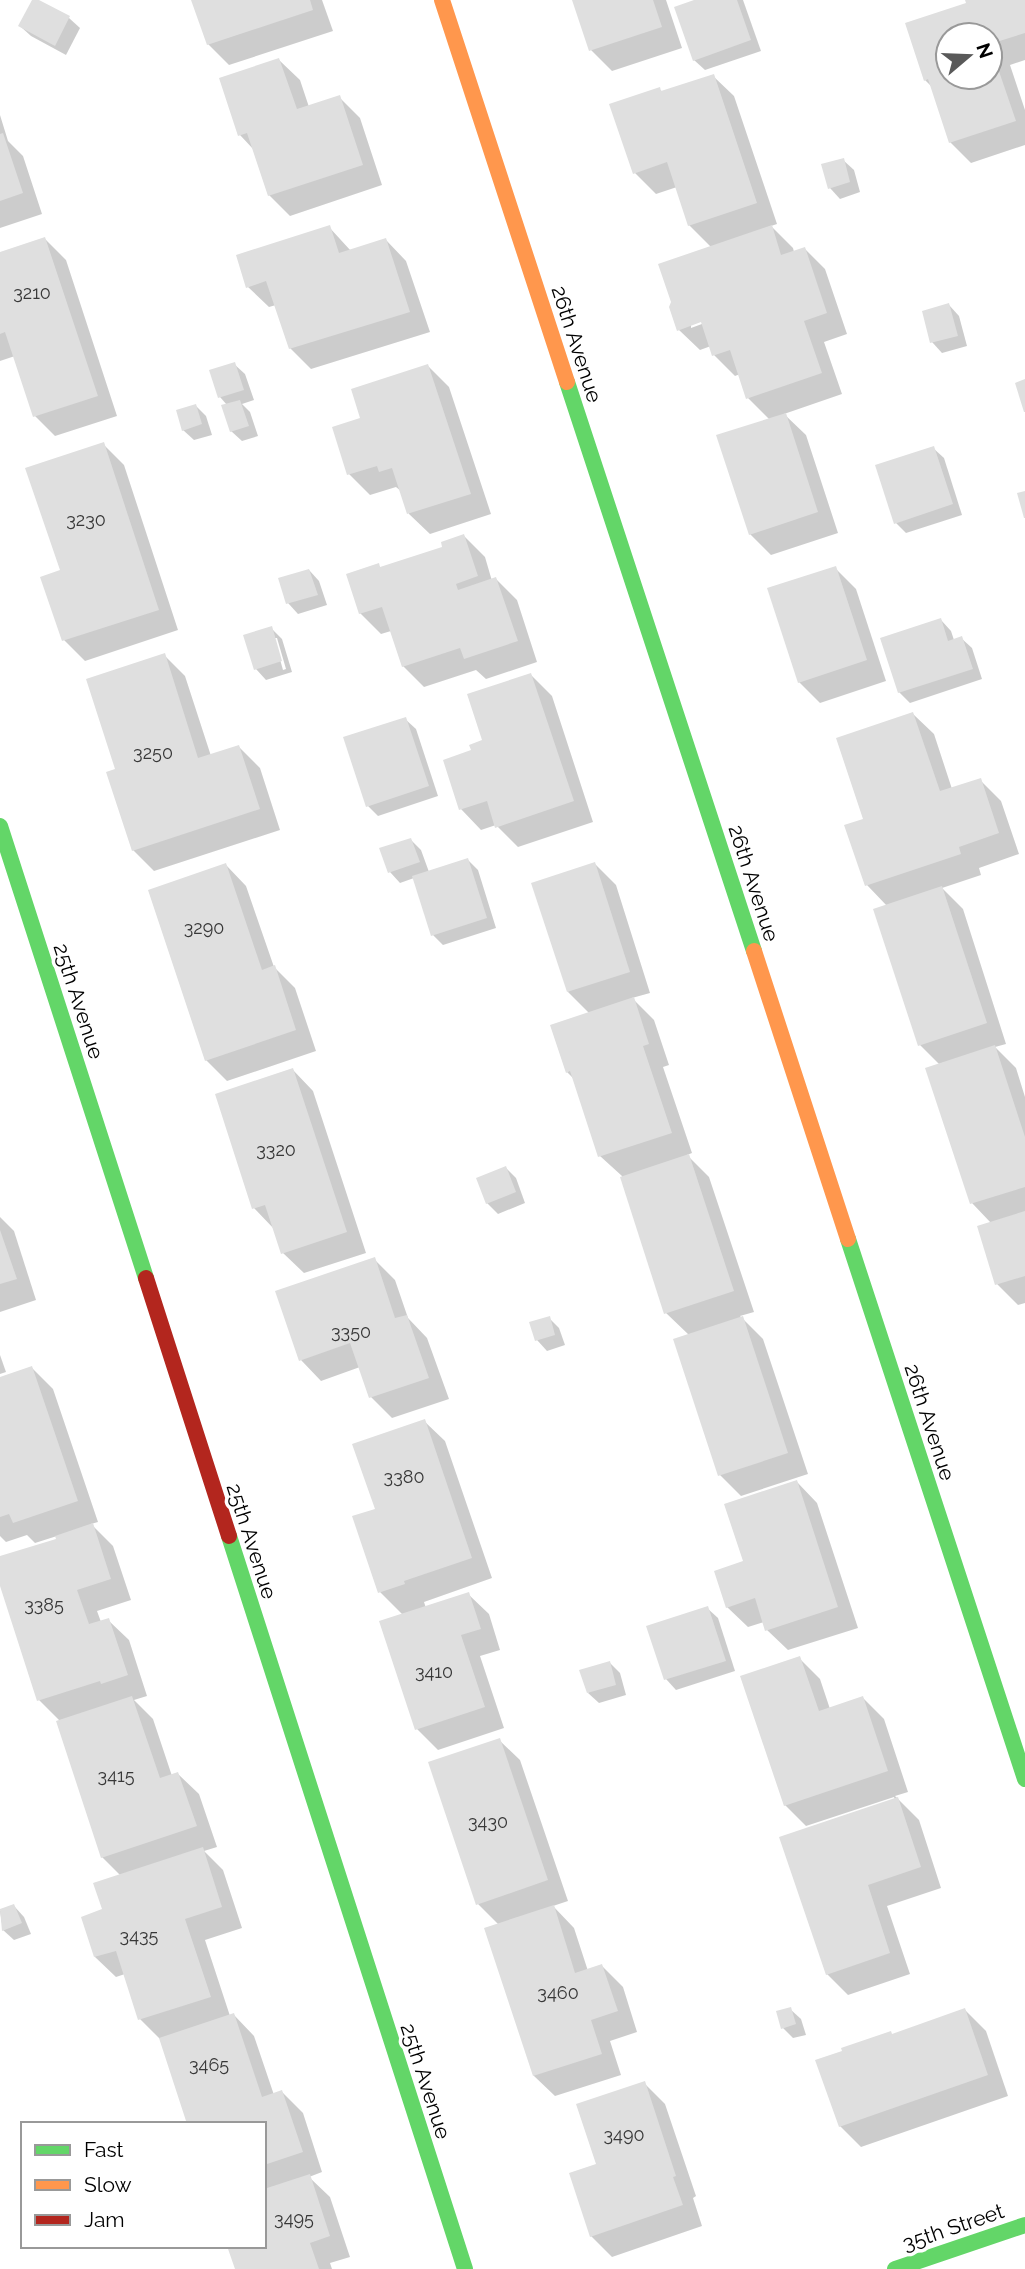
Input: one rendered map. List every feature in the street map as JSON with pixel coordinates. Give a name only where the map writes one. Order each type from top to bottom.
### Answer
[{"type":"street","name":"26th Avenue","points":[[442,0],[1025,1780]]},
{"type":"street","name":"25th Avenue","points":[[0,826],[465,2269]]},
{"type":"street","name":"35th Street","points":[[895,2269],[1025,2225]]},
{"type":"building","points":[[32,0],[39,0],[70,16],[55,46],[18,26]]},
{"type":"building","points":[[191,0],[310,0],[313,10],[207,45]]},
{"type":"building","points":[[572,0],[653,0],[662,27],[589,51]]},
{"type":"building","points":[[694,0],[737,0],[751,40],[693,61],[674,7]]},
{"type":"building","points":[[965,0],[1025,0],[1025,33],[1004,40],[1004,21],[934,21],[934,91],[1004,91],[1004,86],[1016,121],[949,143],[928,79],[924,81],[905,23],[966,3]]},
{"type":"building","points":[[279,58],[297,109],[340,95],[363,165],[268,196],[247,133],[238,136],[219,78]]},
{"type":"building","points":[[714,74],[757,203],[688,226],[667,162],[633,174],[609,104],[660,87],[661,91]]},
{"type":"building","points":[[3,133],[23,193],[0,201],[0,134]]},
{"type":"building","points":[[844,158],[850,182],[828,189],[821,164]]},
{"type":"building","points":[[330,225],[339,253],[386,238],[410,312],[289,349],[266,281],[246,288],[236,255]]},
{"type":"building","points":[[772,225],[781,255],[805,247],[827,313],[804,321],[822,373],[746,399],[730,350],[712,356],[701,322],[677,331],[669,307],[671,302],[658,264]]},
{"type":"building","points":[[45,237],[98,396],[33,417],[5,332],[0,334],[0,252]]},
{"type":"building","points":[[949,303],[958,336],[930,343],[922,311]]},
{"type":"building","points":[[235,362],[244,390],[218,398],[209,370]]},
{"type":"building","points":[[428,364],[471,494],[407,514],[392,468],[379,472],[377,466],[347,475],[332,427],[360,418],[351,389]]},
{"type":"building","points":[[1025,379],[1025,412],[1024,412],[1015,383]]},
{"type":"building","points":[[240,400],[249,426],[230,432],[221,405]]},
{"type":"building","points":[[196,404],[202,424],[182,431],[176,410]]},
{"type":"building","points":[[786,413],[818,512],[749,535],[716,435]]},
{"type":"building","points":[[104,442],[159,610],[62,641],[40,577],[60,570],[25,468]]},
{"type":"building","points":[[934,446],[953,504],[894,524],[875,465]]},
{"type":"building","points":[[1025,491],[1025,518],[1024,518],[1017,493]]},
{"type":"building","points":[[464,534],[478,576],[456,584],[458,590],[496,577],[518,641],[464,659],[460,648],[402,667],[382,607],[359,614],[346,574],[379,563],[380,567],[442,547],[441,542]]},
{"type":"building","points":[[836,566],[867,660],[798,683],[767,588]]},
{"type":"building","points":[[309,569],[318,595],[286,604],[278,578]]},
{"type":"building","points":[[941,618],[948,641],[962,636],[973,669],[898,693],[880,638]]},
{"type":"building","points":[[272,626],[282,661],[254,670],[243,635]]},
{"type":"building","points":[[165,653],[198,758],[239,745],[260,809],[132,851],[106,772],[115,769],[86,679]]},
{"type":"building","points":[[531,673],[574,801],[495,828],[487,801],[459,810],[443,760],[471,750],[469,745],[482,740],[467,694]]},
{"type":"building","points":[[913,712],[940,791],[981,778],[999,833],[959,847],[961,854],[865,886],[844,825],[863,819],[836,738]]},
{"type":"building","points":[[406,717],[429,786],[366,807],[343,737]]},
{"type":"building","points":[[411,838],[420,862],[388,873],[379,848]]},
{"type":"building","points":[[468,858],[487,918],[431,936],[412,876]]},
{"type":"building","points":[[595,862],[630,972],[567,992],[531,883]]},
{"type":"building","points":[[226,863],[262,970],[275,965],[296,1030],[205,1061],[148,890]]},
{"type":"building","points":[[942,886],[987,1023],[918,1046],[873,909]]},
{"type":"building","points":[[634,997],[649,1044],[643,1046],[672,1133],[598,1157],[570,1071],[566,1073],[550,1025]]},
{"type":"building","points":[[995,1045],[1025,1137],[1025,1187],[970,1204],[925,1068]]},
{"type":"building","points":[[293,1068],[347,1232],[281,1254],[265,1205],[252,1209],[215,1094]]},
{"type":"building","points":[[689,1154],[734,1291],[664,1314],[620,1177]]},
{"type":"building","points":[[506,1166],[516,1192],[486,1204],[476,1178]]},
{"type":"building","points":[[1025,1211],[1025,1276],[995,1285],[977,1226]]},
{"type":"building","points":[[0,1230],[17,1279],[0,1284]]},
{"type":"building","points":[[375,1257],[395,1318],[407,1315],[429,1378],[369,1398],[350,1343],[299,1361],[275,1291]]},
{"type":"building","points":[[550,1316],[555,1335],[535,1341],[529,1322]]},
{"type":"building","points":[[743,1316],[788,1453],[718,1476],[673,1339]]},
{"type":"building","points":[[32,1366],[78,1501],[13,1523],[9,1514],[0,1517],[0,1377]]},
{"type":"building","points":[[425,1419],[472,1558],[404,1581],[405,1584],[378,1593],[352,1516],[375,1509],[352,1444]]},
{"type":"building","points":[[797,1480],[838,1607],[765,1631],[755,1598],[726,1608],[714,1571],[743,1561],[724,1504]]},
{"type":"building","points":[[93,1523],[111,1579],[77,1590],[89,1624],[109,1618],[128,1675],[37,1701],[0,1586],[0,1556],[56,1539],[55,1536]]},
{"type":"building","points":[[469,1592],[481,1629],[461,1635],[485,1707],[415,1730],[379,1621]]},
{"type":"building","points":[[708,1606],[726,1661],[664,1680],[646,1626]]},
{"type":"building","points":[[800,1656],[819,1711],[863,1696],[888,1771],[784,1806],[740,1676]]},
{"type":"building","points":[[610,1661],[616,1685],[587,1693],[579,1670]]},
{"type":"building","points":[[132,1696],[160,1778],[178,1772],[197,1826],[101,1858],[56,1721]]},
{"type":"building","points":[[500,1738],[548,1880],[476,1905],[428,1762]]},
{"type":"building","points":[[898,1797],[921,1867],[868,1885],[890,1953],[826,1975],[779,1837]]},
{"type":"building","points":[[203,1847],[222,1907],[185,1919],[211,1997],[138,2020],[116,1951],[94,1957],[81,1917],[102,1909],[93,1883]]},
{"type":"building","points":[[14,1904],[22,1923],[2,1931],[0,1909]]},
{"type":"building","points":[[554,1905],[575,1973],[602,1964],[618,2011],[591,2020],[602,2054],[533,2076],[484,1928]]},
{"type":"building","points":[[791,2007],[796,2024],[781,2029],[776,2011]]},
{"type":"building","points":[[965,2008],[988,2075],[839,2127],[815,2060],[842,2051],[841,2048],[891,2031],[892,2034]]},
{"type":"building","points":[[234,2013],[262,2097],[282,2090],[303,2152],[266,2164],[266,2122],[186,2122],[159,2038]]},
{"type":"building","points":[[645,2081],[683,2205],[590,2237],[569,2173],[596,2164],[576,2104]]},
{"type":"building","points":[[310,2174],[330,2236],[310,2243],[319,2269],[235,2269],[228,2248],[266,2248],[266,2188]]},
{"type":"traffic: fast","points":[[567,382],[754,951]]},
{"type":"traffic: fast","points":[[0,826],[146,1278]]},
{"type":"traffic: fast","points":[[848,1239],[1025,1779]]},
{"type":"traffic: fast","points":[[229,1536],[465,2269]]},
{"type":"traffic: fast","points":[[895,2269],[1025,2225]]},
{"type":"traffic: slow","points":[[442,0],[567,382]]},
{"type":"traffic: slow","points":[[754,951],[848,1239]]},
{"type":"traffic: jam","points":[[146,1278],[229,1536]]}]
